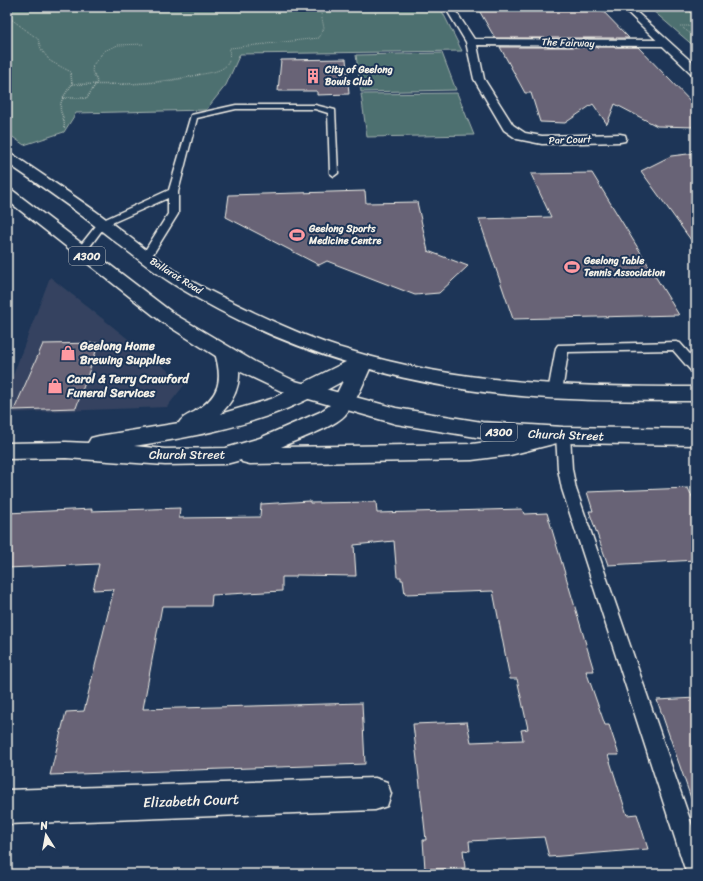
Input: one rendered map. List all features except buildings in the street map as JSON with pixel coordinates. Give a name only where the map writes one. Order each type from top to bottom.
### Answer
[{"type":"main road","points":[[449,7],[471,42]]},
{"type":"main road","points":[[626,7],[696,72]]},
{"type":"main road","name":"The Fairway","points":[[471,42],[665,43]]},
{"type":"main road","name":"Par Court","points":[[471,42],[479,79],[508,128],[520,136],[542,140],[620,138]]},
{"type":"main road","name":"Ballarat Road","points":[[10,161],[102,224],[183,283],[260,324],[326,350],[362,362]]},
{"type":"main road","name":"A300","points":[[7,193],[168,318],[225,354],[273,380],[306,392]]},
{"type":"main road","points":[[165,433],[186,425],[202,416],[226,397],[229,388],[230,371],[225,354]]},
{"type":"main road","name":"A300","points":[[362,362],[446,381],[497,388],[603,394],[696,394]]},
{"type":"main road","name":"Church Street","points":[[66,450],[217,424],[277,405],[306,392],[362,362]]},
{"type":"main road","name":"Church Street","points":[[7,451],[66,450],[164,457],[226,456],[267,444],[328,417],[337,410],[343,402],[362,362]]},
{"type":"main road","name":"Church Street","points":[[306,392],[396,416],[450,426],[508,432],[560,435],[696,437]]},
{"type":"main road","points":[[226,456],[369,455],[472,452],[510,447],[560,435]]},
{"type":"main road","name":"Elizabeth Court","points":[[7,807],[376,794]]},
{"type":"lane","points":[[146,257],[173,214],[173,192],[194,117],[236,107],[315,106],[332,112],[334,173]]},
{"type":"lane","points":[[81,251],[102,224],[173,192]]},
{"type":"lane","points":[[555,392],[562,348],[676,346],[696,369]]},
{"type":"lane","points":[[560,435],[569,489],[696,869]]},
{"type":"path","points":[[72,84],[174,81],[210,73],[226,66],[229,61],[230,48],[234,46],[300,41],[319,38],[324,28],[320,9],[324,7]]},
{"type":"path","points":[[11,19],[38,39],[41,49],[50,61],[71,72],[72,84],[60,104],[61,111],[65,119],[64,128]]},
{"type":"path","points":[[677,26],[696,26]]},
{"type":"path","points":[[681,26],[696,38]]},
{"type":"path","points":[[63,98],[87,98],[96,84],[96,76],[92,71],[93,65],[104,51],[118,45],[144,44]]},
{"type":"shaded area","points":[[50,277],[185,384],[167,407],[7,413],[7,391]]},
{"type":"green space","points":[[7,7],[440,7],[462,51],[240,54],[226,85],[206,110],[76,113],[64,132],[24,145],[7,133]]},
{"type":"green space","points":[[696,9],[696,48],[652,10]]},
{"type":"green space","points":[[442,53],[456,90],[361,92],[356,55]]},
{"type":"green space","points":[[457,93],[474,135],[367,137],[361,94]]},
{"type":"place","name":"City of Geelong Bowls Club","points":[[313,76]]},
{"type":"place","name":"Geelong Sports Medicine Centre","points":[[297,235]]},
{"type":"place","name":"Geelong Table Tennis Association","points":[[572,267]]},
{"type":"place","name":"Geelong Home Brewing Supplies","points":[[68,353]]},
{"type":"place","name":"Carol & Terry Crawford Funeral Services","points":[[55,386]]}]
